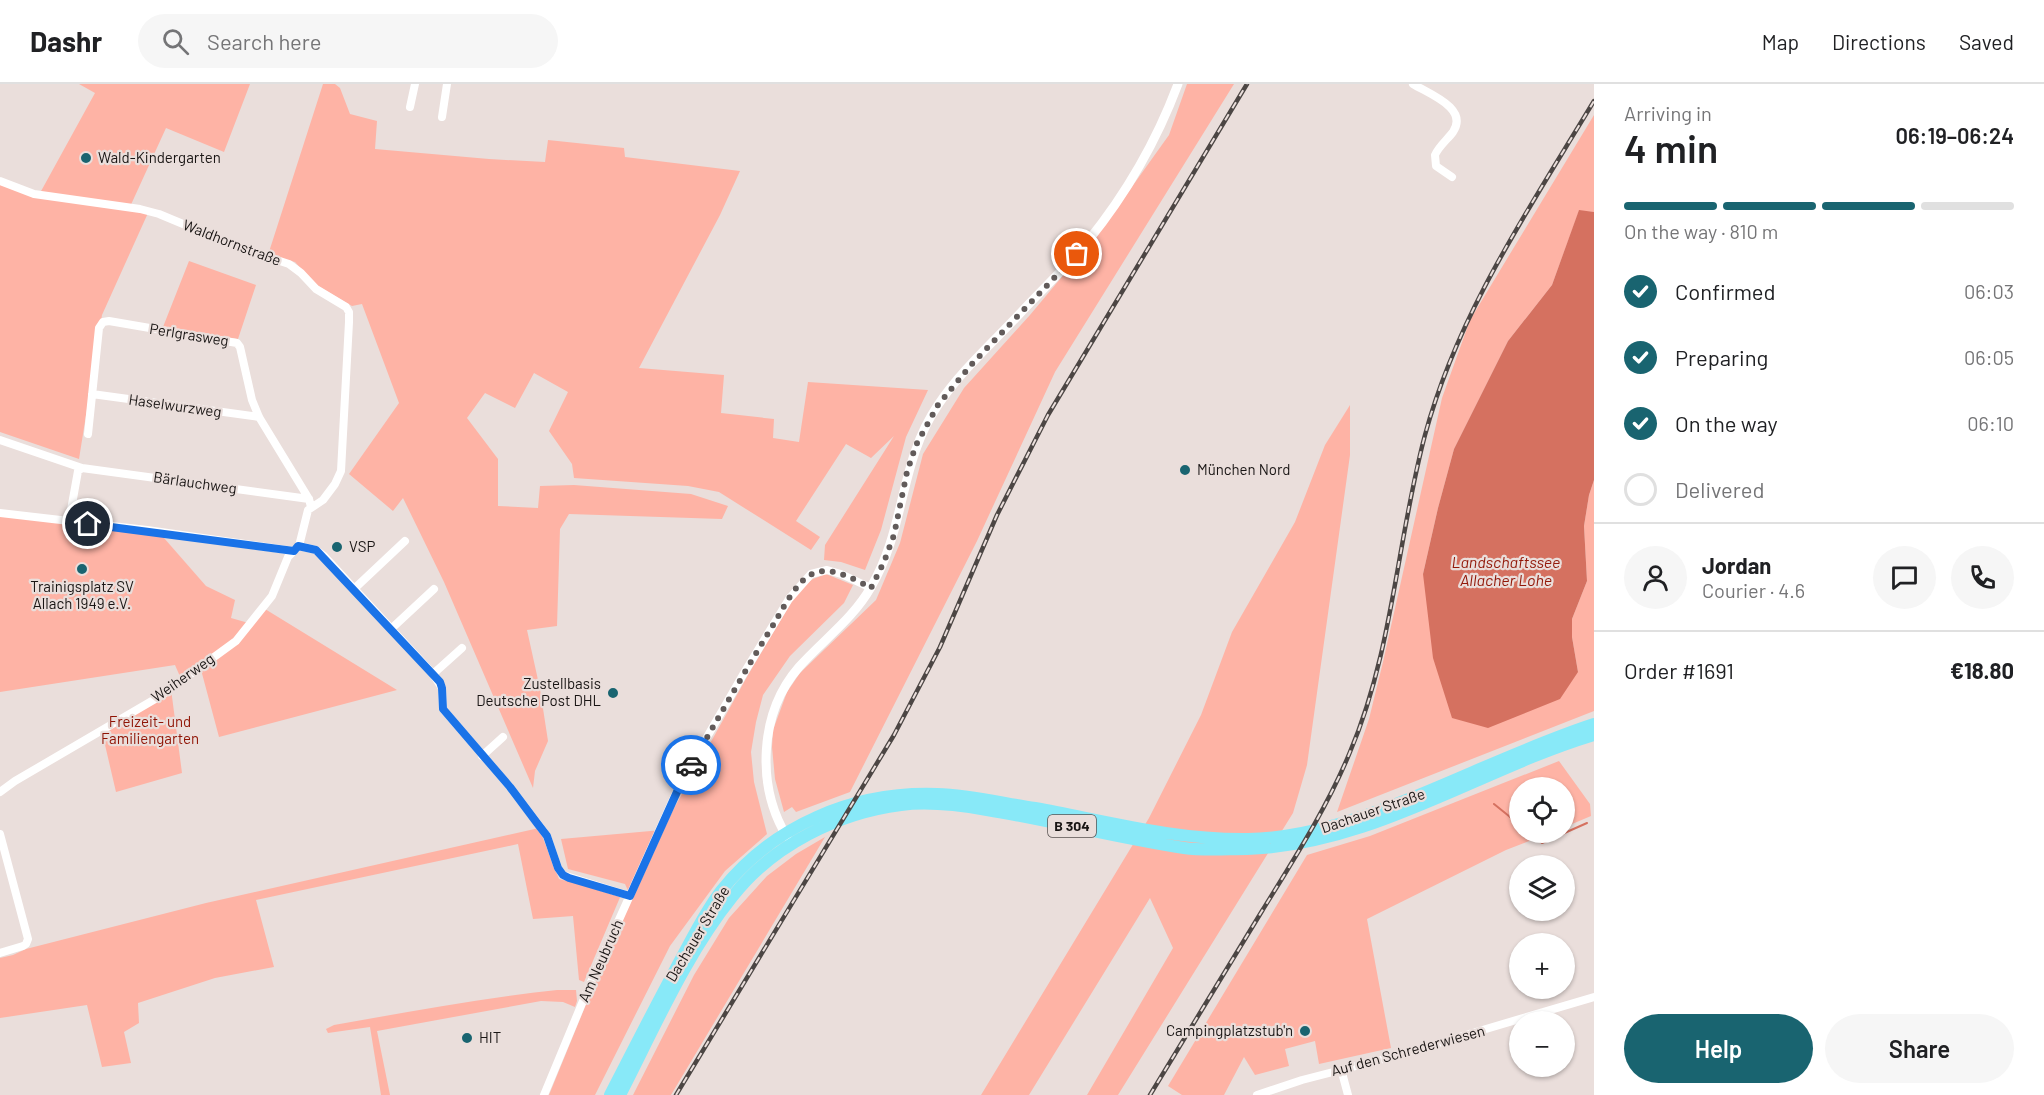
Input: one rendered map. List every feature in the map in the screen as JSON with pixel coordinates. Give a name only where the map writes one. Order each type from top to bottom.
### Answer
[{"type":"main road","name":"Dachauer Straße","points":[[620,1095],[700,943],[747,880],[774,857],[789,839],[863,813],[901,805],[945,804],[1187,848],[1248,849],[1367,826],[1542,742],[1594,724]]},
{"type":"main road","name":"Dachauer Straße","points":[[1445,789],[1594,735]]},
{"type":"main road","name":"Dachauer Straße","points":[[609,1095],[693,936],[721,891],[751,860],[789,839],[821,814],[840,807],[901,795],[935,794],[972,798],[1145,831],[1190,837],[1249,839],[1315,836]]},
{"type":"street","points":[[410,107],[416,84]]},
{"type":"street","points":[[442,117],[447,84]]},
{"type":"street","points":[[789,839],[770,795],[766,748],[773,714],[789,680],[844,622],[871,588],[894,535],[907,472],[916,445],[938,405],[971,365],[1077,254],[1099,227],[1150,147],[1178,84]]},
{"type":"street","points":[[1413,84],[1453,109],[1457,116],[1452,133],[1437,150],[1434,160],[1439,170],[1452,177]]},
{"type":"street","name":"Waldhornstraße","points":[[0,181],[34,194],[140,208],[159,214],[243,249],[289,264],[316,289],[346,307],[349,322],[341,471],[323,500],[309,505]]},
{"type":"street","name":"Perlgrasweg","points":[[92,394],[99,328],[103,322],[109,321],[237,343],[240,347],[252,400],[259,417],[309,505]]},
{"type":"street","points":[[88,434],[92,394]]},
{"type":"street","name":"Haselwurzweg","points":[[92,394],[259,417]]},
{"type":"street","name":"Bärlauchweg","points":[[0,440],[82,468],[309,505]]},
{"type":"street","points":[[69,521],[78,471],[82,468]]},
{"type":"street","name":"Weiherweg","points":[[0,792],[162,695],[236,640],[272,596],[288,557],[296,548],[309,505]]},
{"type":"street","points":[[0,513],[316,550],[433,674],[442,688],[443,709],[510,787],[547,836],[558,868],[563,875],[630,896]]},
{"type":"street","points":[[354,589],[405,541]]},
{"type":"street","name":"Am Neubruch","points":[[544,1095],[588,988],[681,783],[789,599],[811,574],[827,570],[871,588]]},
{"type":"street","points":[[391,629],[434,589]]},
{"type":"street","points":[[433,674],[462,648]]},
{"type":"street","points":[[483,756],[503,737]]},
{"type":"street","points":[[0,834],[28,934],[26,944],[0,953]]},
{"type":"street","name":"Auf den Schrederwiesen","points":[[1257,1095],[1594,998]]},
{"type":"street","points":[[1341,1069],[1348,1095]]},
{"type":"green space","points":[[79,84],[250,84],[224,152],[166,128],[129,209],[148,213],[102,315],[79,459],[0,432],[0,178],[40,193],[95,93]]},
{"type":"green space","points":[[323,84],[335,84],[340,88],[350,114],[377,121],[375,149],[545,162],[548,140],[624,148],[625,157],[740,171],[720,215],[639,368],[724,375],[721,413],[774,419],[773,438],[799,442],[808,382],[928,390],[906,437],[881,530],[865,570],[841,562],[824,560],[825,545],[894,436],[871,458],[846,444],[796,521],[820,537],[811,550],[719,492],[688,486],[574,478],[572,464],[549,431],[568,392],[534,373],[515,408],[485,393],[467,418],[498,459],[498,506],[538,508],[540,486],[574,485],[691,494],[728,506],[722,519],[569,514],[560,529],[557,626],[527,630],[540,689],[548,741],[535,771],[533,788],[444,582],[403,498],[393,511],[349,474],[399,403],[362,304],[352,306],[315,284],[295,262],[268,255]]},
{"type":"green space","points":[[1187,84],[1234,84],[1055,372],[977,541],[850,792],[796,812],[792,807],[784,812],[775,779],[772,747],[773,730],[787,692],[800,673],[876,600],[900,543],[923,454],[964,388],[1030,315],[1101,230],[1169,135]]},
{"type":"green space","points":[[1594,115],[1594,212],[1579,211],[1552,285],[1508,341],[1454,449],[1423,574],[1578,672],[1572,637],[1572,619],[1587,581],[1584,526],[1594,480],[1594,711],[1337,812],[1369,719],[1442,398],[1470,320]]},
{"type":"green space","points":[[189,261],[256,285],[238,339],[163,327]]},
{"type":"green space","points":[[1350,405],[1350,455],[1307,765],[1293,813],[1118,1095],[1087,1095],[1173,948],[1150,898],[1029,1095],[981,1095],[1149,818],[1201,715],[1232,632],[1295,522],[1325,445]]},
{"type":"green space","points":[[0,514],[166,534],[164,538],[206,586],[235,600],[231,618],[252,624],[265,609],[397,690],[219,737],[200,666],[182,681],[175,665],[0,692]]},
{"type":"green space","points":[[826,574],[853,585],[844,603],[790,656],[763,695],[756,722],[751,752],[754,782],[767,834],[725,871],[670,946],[595,1095],[549,1095],[632,899],[625,884],[568,869],[561,839],[662,830],[792,601],[804,585]]},
{"type":"green space","name":"Freizeit- und Familiengarten","points":[[171,689],[182,773],[116,792],[102,732]]},
{"type":"green space","points":[[1559,761],[1571,777],[1519,777]]},
{"type":"green space","points":[[1509,781],[1509,843],[1524,843],[1367,919],[1391,1048],[1319,1064],[1315,1041],[1285,1049],[1289,1066],[1255,1075],[1244,1057],[1224,1095],[1182,1095],[1168,1086],[1307,855],[1370,836]]},
{"type":"green space","points":[[1575,783],[1590,804],[1591,816],[1575,823]]},
{"type":"green space","points":[[539,828],[559,879],[621,895],[584,982],[579,980],[573,916],[533,919],[518,844],[256,900],[274,967],[215,978],[138,1003],[139,1023],[124,1032],[131,1063],[102,1067],[87,1005],[0,1018],[0,958],[26,949],[206,903]]},
{"type":"green space","points":[[825,837],[671,1095],[633,1095],[694,975],[729,918],[767,876],[796,854]]},
{"type":"green space","points":[[557,990],[576,990],[575,1007],[563,1002],[541,1001],[377,1031],[390,1095],[381,1095],[370,1027],[328,1033],[326,1029],[334,1025],[417,1010]]},
{"type":"water","name":"Landschaftssee Allacher Lohe","points":[[1579,210],[1594,212],[1594,480],[1584,526],[1587,581],[1572,619],[1572,637],[1578,672],[1560,699],[1488,728],[1452,718],[1433,658],[1423,574],[1454,449],[1508,341],[1552,285]]},
{"type":"waterway","points":[[1494,804],[1509,816]]},
{"type":"waterway","points":[[1575,828],[1587,823]]},
{"type":"railway","points":[[676,1095],[894,735],[940,647],[997,515],[1048,415],[1247,84]]},
{"type":"railway","points":[[1150,1095],[1298,853],[1341,773],[1364,714],[1376,675],[1416,475],[1439,390],[1476,304],[1521,222],[1594,101]]},
{"type":"way so far","points":[[691,765],[751,661],[802,582],[811,574],[827,570],[871,588],[894,535],[907,472],[916,445],[938,405],[971,365],[1077,254]]},
{"type":"place","name":"Wald-Kindergarten","points":[[86,158]]},
{"type":"place","name":"München Nord","points":[[1185,470]]},
{"type":"place","name":"VSP","points":[[337,547]]},
{"type":"place","name":"Trainigsplatz SV Allach 1949 e.V.","points":[[82,569]]},
{"type":"place","name":"Zustellbasis Deutsche Post DHL","points":[[613,693]]},
{"type":"place","name":"Campingplatzstub'n","points":[[1305,1031]]},
{"type":"place","name":"HIT","points":[[467,1038]]},
{"type":"route","points":[[88,524],[294,551],[298,546],[316,550],[440,682],[443,709],[510,787],[547,836],[558,868],[563,875],[569,878],[630,896],[691,765]]}]
